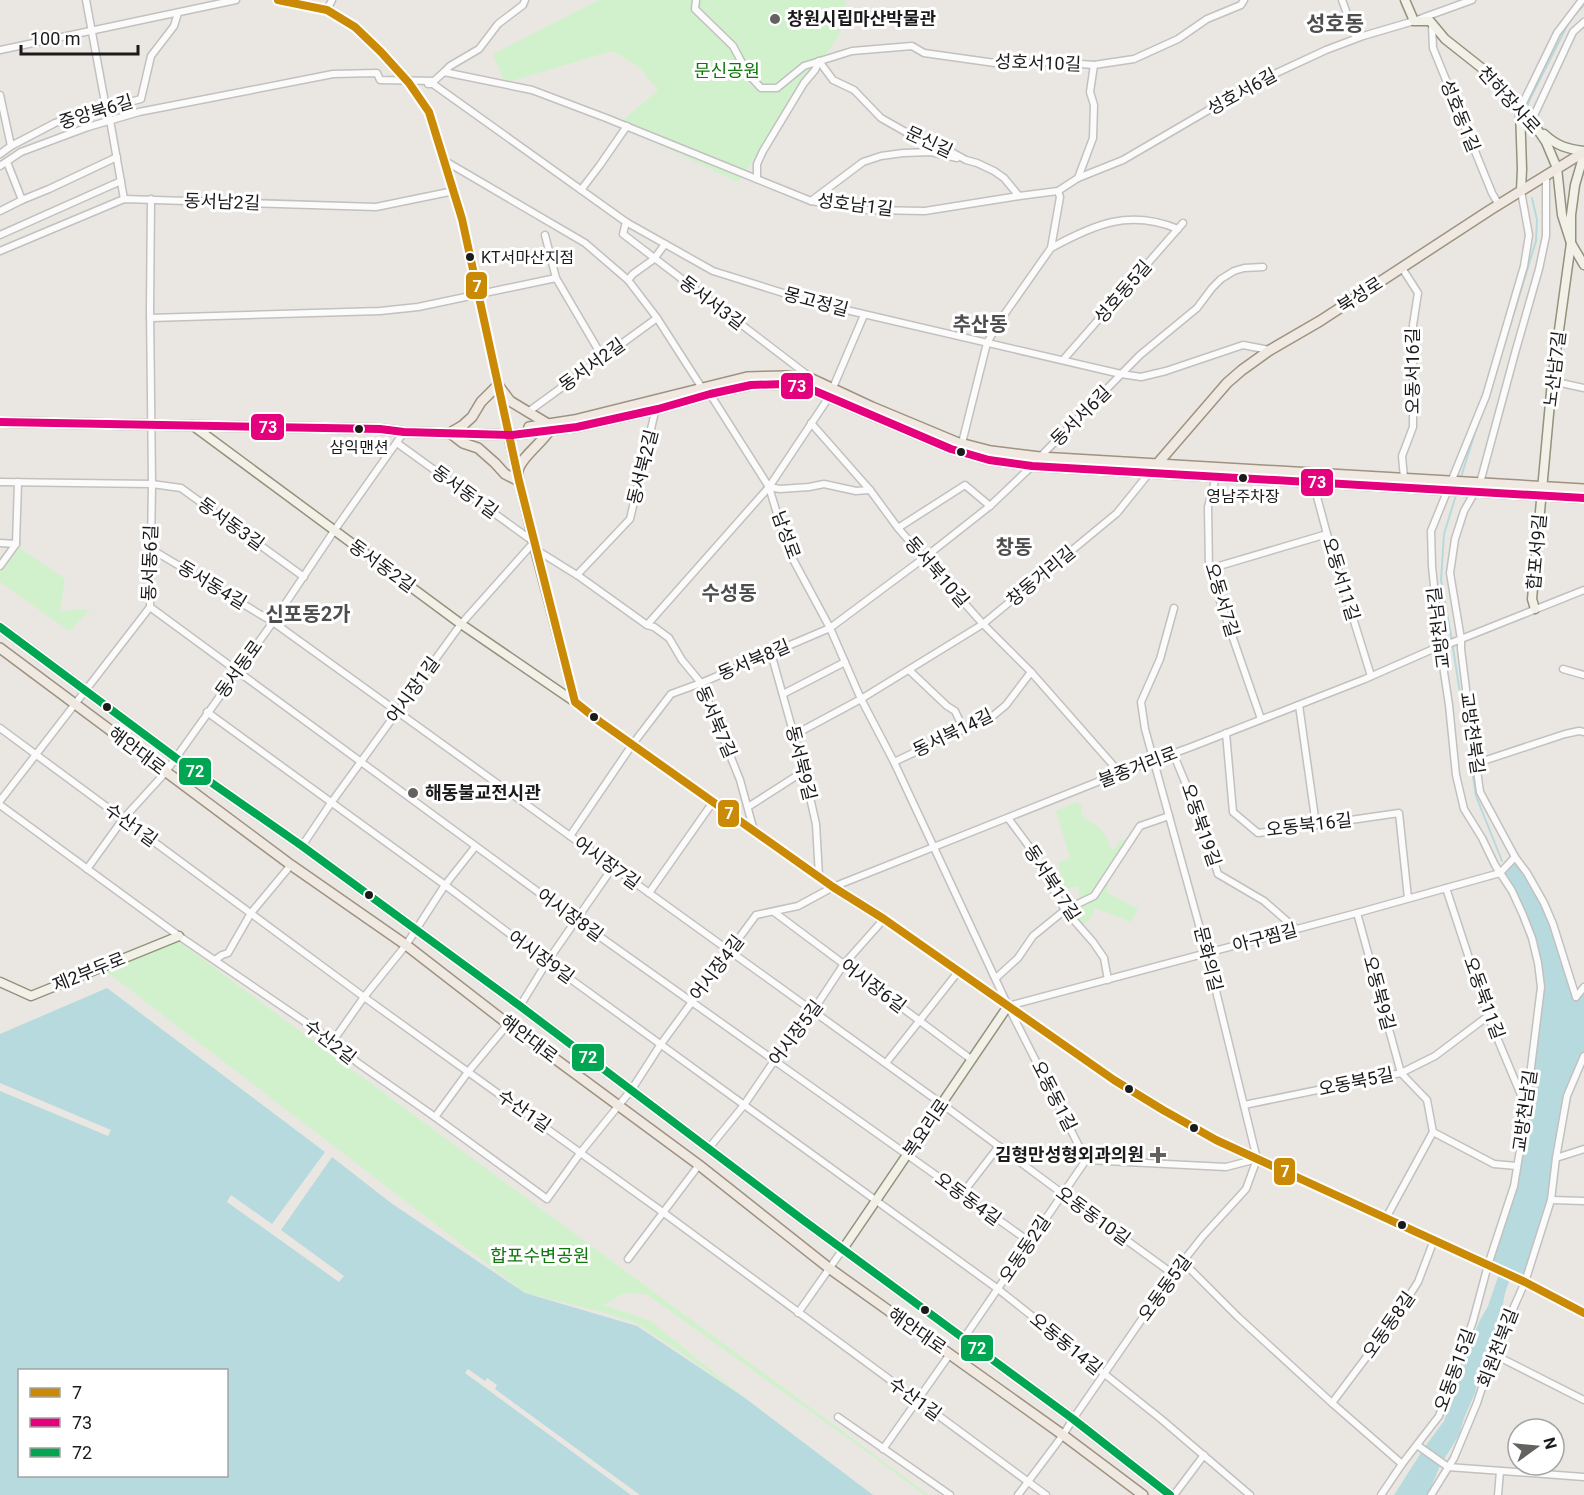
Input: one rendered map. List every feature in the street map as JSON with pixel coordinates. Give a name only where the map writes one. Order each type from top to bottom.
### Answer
[{"type":"main road","points":[[1405,0],[1414,21],[1430,21],[1432,24]]},
{"type":"main road","name":"천하장사로","points":[[1432,24],[1445,39],[1488,73],[1546,142],[1557,168],[1562,215],[1571,243],[1584,265]]},
{"type":"main road","name":"교방천남길","points":[[1520,109],[1521,191]]},
{"type":"main road","points":[[1533,124],[1554,144],[1584,152]]},
{"type":"main road","name":"북성로","points":[[1158,463],[1227,383],[1242,370],[1584,152]]},
{"type":"main road","name":"노산남7길","points":[[1543,491],[1552,381],[1571,243],[1571,214],[1575,185],[1584,152]]},
{"type":"main road","points":[[450,433],[472,417],[481,402],[498,385],[510,401],[549,427],[577,428],[657,410],[747,377],[786,376],[812,379],[867,415],[951,449],[989,460],[1032,466],[1149,474],[1313,482],[1450,485],[1543,491],[1584,498]]},
{"type":"main road","points":[[0,422],[380,429],[404,432],[512,435],[658,399],[751,385],[785,384],[831,393],[962,443],[991,451],[1040,457],[1404,478],[1450,485]]},
{"type":"main road","name":"동서동2길","points":[[192,425],[461,624],[575,702],[599,722],[754,831],[1114,1080],[1216,1140],[1525,1282],[1584,1313]]},
{"type":"main road","points":[[519,481],[518,468],[545,437],[549,427]]},
{"type":"main road","points":[[450,433],[463,443],[478,448],[505,474],[519,481]]},
{"type":"main road","points":[[508,434],[575,702]]},
{"type":"main road","points":[[1543,491],[1584,489]]},
{"type":"main road","name":"합포서9길","points":[[1535,609],[1532,598],[1543,491]]},
{"type":"main road","name":"해안대로","points":[[0,627],[85,692],[302,846],[520,1006],[1172,1495]]},
{"type":"main road","name":"해안대로","points":[[0,648],[165,773],[406,945],[508,1024],[699,1165],[830,1268],[1143,1495]]},
{"type":"main road","name":"제2부두로","points":[[0,982],[31,996],[179,936]]},
{"type":"main road","name":"복요리로","points":[[843,1249],[1008,1006]]},
{"type":"street","points":[[86,0],[124,199]]},
{"type":"street","points":[[0,50],[236,0]]},
{"type":"street","points":[[284,0],[327,10],[355,27],[408,81],[429,112],[462,219],[508,434]]},
{"type":"street","points":[[327,10],[332,0]]},
{"type":"street","points":[[0,166],[21,152],[110,120],[139,112],[333,74],[377,73],[380,80],[434,81],[450,66],[480,49],[498,24],[523,5],[525,0]]},
{"type":"street","points":[[696,0],[695,9],[733,46],[748,74],[761,88],[777,88],[804,66],[819,61]]},
{"type":"street","name":"성호서10길","points":[[819,61],[852,51],[912,46],[924,53],[995,63],[1055,62],[1094,65],[1134,59],[1156,50],[1178,39],[1207,19],[1241,5],[1244,0]]},
{"type":"street","points":[[1342,0],[1356,38]]},
{"type":"street","name":"성호서6길","points":[[1058,191],[1078,178],[1123,160],[1255,83],[1330,48],[1472,0]]},
{"type":"street","name":"교방천남길","points":[[1520,109],[1557,33],[1582,0]]},
{"type":"street","name":"중앙북6길","points":[[0,154],[55,123],[92,110],[141,99],[151,56],[174,26],[178,13]]},
{"type":"street","points":[[1533,124],[1573,32],[1584,22]]},
{"type":"street","name":"성호동1길","points":[[1432,24],[1433,48],[1492,193],[1499,205]]},
{"type":"street","points":[[757,179],[757,164],[763,151],[819,61]]},
{"type":"street","name":"문신길","points":[[819,61],[832,80],[854,90],[881,118],[918,139],[939,145],[1004,178],[1019,196]]},
{"type":"street","points":[[1078,178],[1094,138],[1094,105],[1090,92],[1094,65]]},
{"type":"street","name":"성호남1길","points":[[444,72],[532,90],[811,201],[867,210],[926,211],[1019,196]]},
{"type":"street","name":"몽고정길","points":[[408,81],[433,84],[626,222],[713,271],[812,302],[864,315],[1141,377],[1243,345],[1270,351]]},
{"type":"street","points":[[0,95],[2,118],[11,146]]},
{"type":"street","points":[[581,189],[627,126]]},
{"type":"street","points":[[811,201],[863,162],[881,156],[932,152],[966,160]]},
{"type":"street","points":[[0,211],[117,157]]},
{"type":"street","name":"남성로","points":[[445,161],[585,243],[628,280],[657,318],[706,391],[769,487],[788,550],[830,627],[861,699],[894,762],[1008,1006]]},
{"type":"street","points":[[7,162],[22,200]]},
{"type":"street","name":"교방천북길","points":[[1546,175],[1546,236],[1539,270],[1478,487],[1464,511],[1455,539],[1450,573],[1480,792],[1515,857],[1527,873],[1553,924],[1576,997],[1584,987]]},
{"type":"street","points":[[0,235],[121,181]]},
{"type":"street","name":"동서남2길","points":[[0,251],[124,199],[376,207],[454,191]]},
{"type":"street","points":[[962,443],[987,343],[1051,248],[1060,197],[1058,191],[1019,196]]},
{"type":"street","name":"교방천남길","points":[[1488,1265],[1514,1186],[1540,987],[1538,963],[1532,938],[1512,891],[1464,809],[1456,775],[1440,647],[1431,531],[1486,396],[1524,266],[1529,235],[1521,191]]},
{"type":"street","name":"동서동6길","points":[[0,803],[35,754],[150,608],[151,199]]},
{"type":"street","name":"성호동5길","points":[[1051,248],[1070,237],[1125,219],[1141,219],[1181,226],[1063,360]]},
{"type":"street","name":"동서서3길","points":[[626,222],[623,234],[812,379]]},
{"type":"street","points":[[545,236],[556,278],[603,358]]},
{"type":"street","points":[[628,280],[654,259],[665,244]]},
{"type":"street","name":"동서서6길","points":[[1040,457],[1140,355],[1197,308],[1221,279],[1244,268],[1263,267]]},
{"type":"street","name":"오동서16길","points":[[1402,268],[1418,292],[1413,325],[1413,427],[1402,456],[1404,478]]},
{"type":"street","points":[[150,318],[418,307],[556,278]]},
{"type":"street","points":[[647,625],[769,487],[831,393],[864,315]]},
{"type":"street","name":"동서서2길","points":[[528,412],[657,318]]},
{"type":"street","points":[[1552,381],[1584,388]]},
{"type":"street","name":"동서북2길","points":[[577,575],[630,519],[658,399]]},
{"type":"street","name":"동서북10길","points":[[811,423],[870,490],[924,558],[983,624],[1031,672],[1120,773]]},
{"type":"street","name":"동서동로","points":[[87,869],[123,819],[176,758],[404,432]]},
{"type":"street","name":"동서동1길","points":[[397,443],[534,545]]},
{"type":"street","name":"창동거리길","points":[[794,735],[861,699],[983,624],[1117,513],[1158,463]]},
{"type":"street","name":"동서북8길","points":[[570,836],[632,745],[671,694],[830,627],[990,506],[1032,466]]},
{"type":"street","name":"오동서7길","points":[[1216,477],[1208,507],[1209,569],[1261,719]]},
{"type":"street","points":[[0,482],[18,482],[16,544],[0,566]]},
{"type":"street","name":"동서동3길","points":[[18,482],[152,484],[181,488],[304,577]]},
{"type":"street","name":"오동서11길","points":[[1313,482],[1371,676]]},
{"type":"street","points":[[769,487],[810,488],[824,484],[856,491],[870,490]]},
{"type":"street","points":[[898,528],[965,485],[990,506]]},
{"type":"street","points":[[1209,569],[1327,534]]},
{"type":"street","points":[[0,543],[16,544]]},
{"type":"street","name":"동서북7길","points":[[534,545],[669,638],[682,660],[701,683],[740,780],[754,831]]},
{"type":"street","name":"어시장1길","points":[[302,846],[331,802],[461,624],[534,545]]},
{"type":"street","name":"동서동4길","points":[[151,549],[273,621]]},
{"type":"street","points":[[1460,640],[1584,590]]},
{"type":"street","name":"어시장8길","points":[[150,608],[475,847],[907,1155]]},
{"type":"street","name":"문화의길","points":[[1174,608],[1160,658],[1141,702],[1145,729],[1207,954],[1257,1159]]},
{"type":"street","name":"어시장7길","points":[[273,621],[942,1104]]},
{"type":"street","name":"불종거리로","points":[[833,886],[1460,640]]},
{"type":"street","name":"동서북9길","points":[[771,652],[804,771],[816,824],[819,876]]},
{"type":"street","points":[[783,694],[845,662]]},
{"type":"street","points":[[1563,669],[1584,675]]},
{"type":"street","points":[[909,670],[955,711],[963,728]]},
{"type":"street","name":"동서북14길","points":[[894,762],[994,715],[1006,705],[1031,672]]},
{"type":"street","points":[[1299,705],[1316,825]]},
{"type":"street","name":"어시장9길","points":[[207,712],[876,1200]]},
{"type":"street","name":"수산1길","points":[[0,729],[364,997],[581,1152],[1046,1495]]},
{"type":"street","points":[[1477,763],[1565,734],[1584,732]]},
{"type":"street","name":"오동북16길","points":[[1226,733],[1233,812],[1258,833],[1399,813],[1408,898]]},
{"type":"street","name":"오동북19길","points":[[1173,753],[1200,818],[1218,874],[1264,901],[1296,929]]},
{"type":"street","points":[[748,807],[804,771]]},
{"type":"street","points":[[649,893],[713,802]]},
{"type":"street","name":"수산2길","points":[[0,803],[179,936],[333,1041],[358,1064],[548,1199],[581,1152],[632,1089]]},
{"type":"street","points":[[996,978],[1018,958],[1033,936],[1065,910],[1094,896],[1140,826],[1169,816]]},
{"type":"street","name":"동서북17길","points":[[1008,818],[1049,876],[1055,893],[1065,910],[1094,942],[1104,958],[1108,980]]},
{"type":"street","points":[[333,1041],[364,997],[406,945],[445,885],[475,847]]},
{"type":"street","points":[[1500,873],[1515,857]]},
{"type":"street","points":[[215,960],[228,953],[250,913],[291,865]]},
{"type":"street","points":[[520,1006],[575,919],[613,867]]},
{"type":"street","name":"아구찜길","points":[[1008,1006],[1500,873]]},
{"type":"street","name":"어시장4길","points":[[632,1089],[661,1044],[756,915],[798,906],[833,886]]},
{"type":"street","name":"오동북11길","points":[[1446,888],[1488,1016],[1526,1107]]},
{"type":"street","name":"어시장6길","points":[[774,912],[972,1059]]},
{"type":"street","name":"오동북9길","points":[[1357,913],[1401,1073]]},
{"type":"street","name":"어시장5길","points":[[709,1148],[744,1105],[774,1061],[813,1011],[844,964],[884,919]]},
{"type":"street","points":[[886,1063],[958,972]]},
{"type":"street","name":"오동동1길","points":[[1008,1006],[1086,1160]]},
{"type":"street","name":"오동북5길","points":[[1244,1105],[1401,1073],[1435,1056],[1488,1016]]},
{"type":"street","points":[[435,1117],[468,1072],[508,1024]]},
{"type":"street","name":"회원천북길","points":[[1431,1495],[1454,1458],[1477,1402],[1493,1354],[1525,1282],[1551,1200],[1556,1158],[1568,1096],[1584,1056]]},
{"type":"street","points":[[1386,1218],[1433,1132],[1427,1100],[1401,1073]]},
{"type":"street","name":"오동동10길","points":[[942,1104],[1173,1274]]},
{"type":"street","points":[[1433,1132],[1494,1164],[1517,1166]]},
{"type":"street","points":[[962,1194],[999,1146]]},
{"type":"street","points":[[1556,1158],[1584,1149]]},
{"type":"street","name":"오동동4길","points":[[907,1155],[1030,1242]]},
{"type":"street","points":[[1086,1160],[1226,1167],[1257,1159]]},
{"type":"street","name":"오동동5길","points":[[1018,1495],[1063,1435],[1173,1274],[1203,1236],[1246,1189],[1257,1159]]},
{"type":"street","name":"오동동2길","points":[[964,1338],[1086,1160]]},
{"type":"street","points":[[628,1260],[699,1165]]},
{"type":"street","name":"오동동14길","points":[[876,1200],[998,1289],[1204,1455],[1250,1495]]},
{"type":"street","points":[[1551,1200],[1584,1201]]},
{"type":"street","name":"오동동8길","points":[[1332,1403],[1418,1282],[1434,1240]]},
{"type":"street","points":[[798,1312],[843,1249]]},
{"type":"street","name":"오동동15길","points":[[1381,1495],[1439,1416],[1473,1320],[1488,1265]]},
{"type":"street","points":[[1173,1274],[1187,1266],[1238,1317],[1402,1464]]},
{"type":"street","points":[[883,1449],[950,1354]]},
{"type":"street","points":[[1493,1354],[1584,1400]]},
{"type":"street","points":[[838,1418],[950,1495]]},
{"type":"street","points":[[1417,1445],[1448,1467],[1584,1477]]},
{"type":"street","points":[[1172,1495],[1204,1455]]},
{"type":"street","points":[[1498,1495],[1500,1471]]},
{"type":"green space","name":"문신공원","points":[[599,0],[846,0],[840,34],[738,182],[617,125],[658,90],[638,66],[612,51],[505,83],[493,54]]},
{"type":"green space","points":[[20,548],[65,579],[60,611],[91,609],[69,631],[0,582],[0,571]]},
{"type":"green space","points":[[1075,802],[1082,806],[1081,814],[1104,833],[1111,850],[1116,848],[1121,840],[1126,840],[1128,843],[1105,873],[1109,879],[1107,892],[1138,909],[1131,922],[1095,908],[1093,915],[1082,926],[1070,912],[1080,904],[1080,899],[1078,886],[1065,889],[1058,863],[1070,858],[1056,811]]},
{"type":"green space","name":"합포수변공원","points":[[178,941],[929,1495],[924,1495],[646,1294],[624,1293],[604,1305],[651,1321],[745,1398],[636,1323],[525,1293],[103,969]]},
{"type":"water","points":[[1515,857],[1545,907],[1576,996],[1584,988],[1584,1056],[1567,1096],[1551,1200],[1525,1282],[1511,1276],[1484,1371],[1478,1379],[1459,1435],[1440,1466],[1427,1495],[1394,1495],[1444,1421],[1472,1339],[1488,1306],[1500,1271],[1488,1265],[1514,1186],[1541,987],[1532,938],[1500,873]]},
{"type":"water","points":[[107,988],[325,1152],[272,1224],[231,1195],[227,1202],[339,1282],[344,1276],[281,1230],[332,1157],[391,1203],[525,1293],[637,1326],[745,1398],[873,1495],[640,1495],[495,1389],[497,1385],[487,1378],[485,1381],[468,1369],[465,1373],[631,1495],[0,1495],[0,1091],[108,1136],[111,1130],[0,1083],[0,1034]]},
{"type":"waterway","points":[[1527,107],[1570,20],[1584,5]]},
{"type":"waterway","points":[[1510,326],[1536,241],[1537,220],[1532,198]]},
{"type":"waterway","points":[[1461,477],[1479,420]]},
{"type":"waterway","points":[[1456,495],[1444,534],[1441,580],[1476,796],[1502,861]]},
{"type":"transit line","name":"7","points":[[278,0],[327,10],[355,27],[409,83],[429,112],[462,219],[519,481],[575,702],[833,887],[884,919],[1114,1080],[1163,1110],[1216,1140],[1525,1282],[1584,1313]]},
{"type":"transit line","name":"73","points":[[0,422],[380,429],[404,432],[512,435],[577,427],[751,385],[785,384],[808,388],[951,449],[989,460],[1032,466],[1584,498]]},
{"type":"transit line","name":"72","points":[[0,627],[176,758],[302,846],[520,1006],[803,1220],[1073,1419],[1170,1495]]},
{"type":"place","name":"창원시립마산박물관","points":[[775,19]]},
{"type":"place","name":"KT서마산지점","points":[[470,257]]},
{"type":"place","name":"삼익맨션","points":[[359,429]]},
{"type":"place","name":"영남주차장","points":[[1243,478]]},
{"type":"place","name":"해동불교전시관","points":[[413,793]]},
{"type":"place","name":"김형만성형외과의원","points":[[1158,1155]]},
{"type":"district","name":"성호동","points":[[1335,24]]},
{"type":"district","name":"추산동","points":[[980,324]]},
{"type":"district","name":"창동","points":[[1014,547]]},
{"type":"district","name":"수성동","points":[[729,593]]},
{"type":"district","name":"신포동2가","points":[[308,614]]}]
